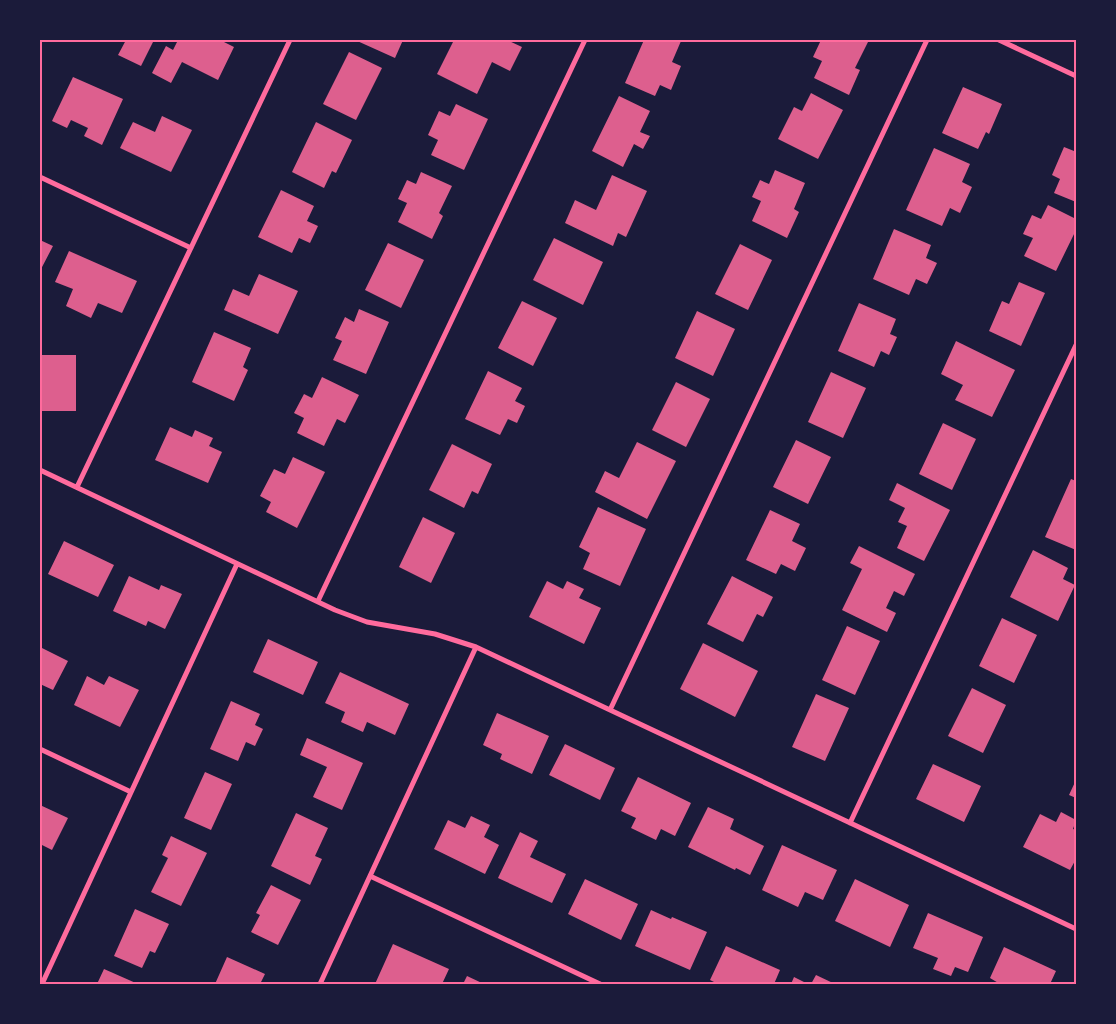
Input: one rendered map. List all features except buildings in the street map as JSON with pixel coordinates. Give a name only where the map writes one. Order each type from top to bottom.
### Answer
[{"type":"street","points":[[77,487],[290,40]]},
{"type":"street","points":[[318,601],[585,40]]},
{"type":"street","points":[[610,710],[927,40]]},
{"type":"street","points":[[999,40],[1012,43],[1076,76]]},
{"type":"street","points":[[40,176],[191,248]]},
{"type":"street","points":[[850,823],[1076,345]]},
{"type":"street","points":[[40,470],[335,610],[367,622],[434,634],[476,647],[1076,929]]},
{"type":"street","points":[[42,984],[237,564]]},
{"type":"street","points":[[320,984],[476,647]]},
{"type":"street","points":[[40,749],[131,792]]},
{"type":"street","points":[[370,876],[600,984]]}]
